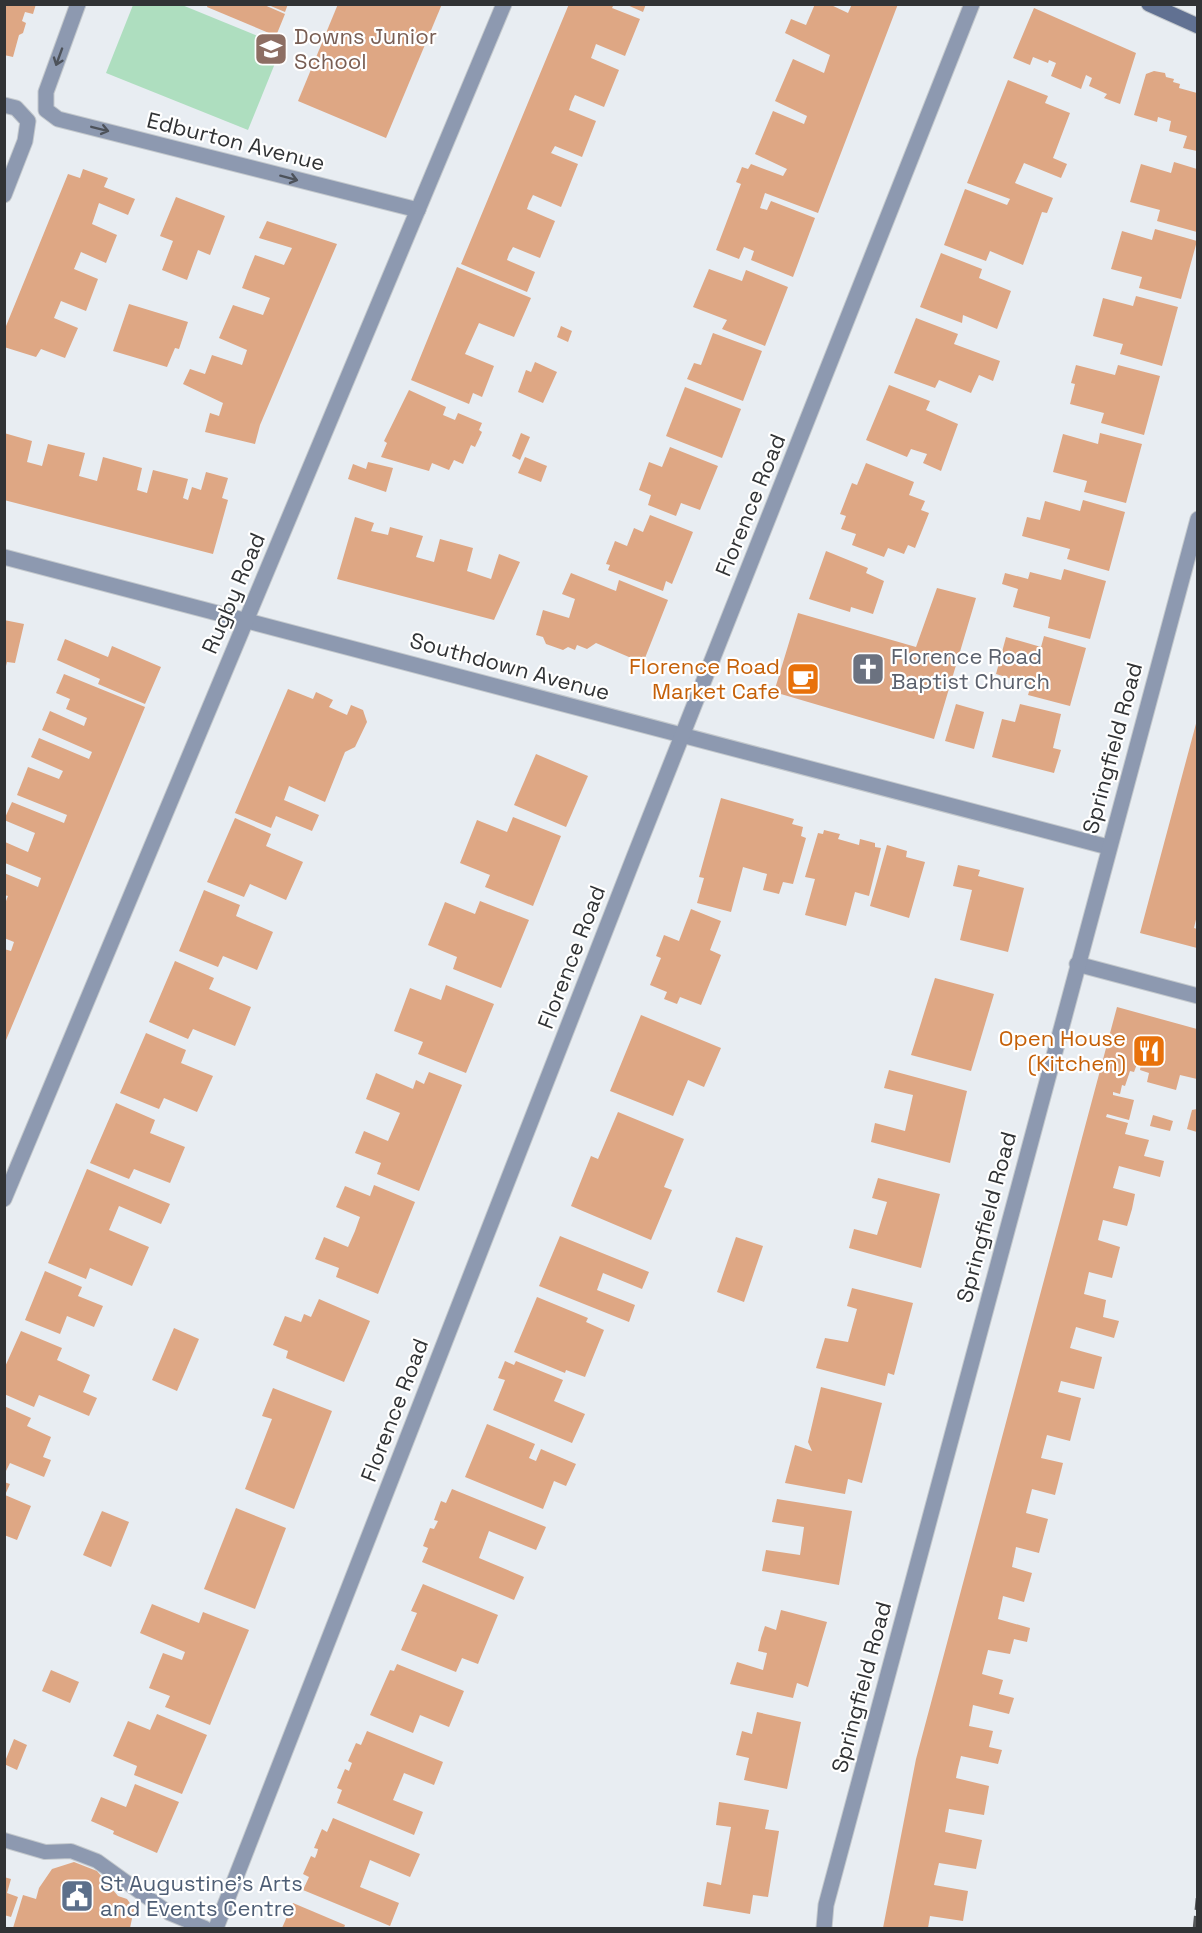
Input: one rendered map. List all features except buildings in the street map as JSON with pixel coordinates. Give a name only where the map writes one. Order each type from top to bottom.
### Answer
[{"type":"street","name":"Edburton Avenue","points":[[78,4],[46,92],[46,110],[58,119],[418,210]]},
{"type":"street","name":"Rugby Road","points":[[4,1199],[504,4]]},
{"type":"street","name":"Florence Road","points":[[216,1929],[972,4]]},
{"type":"street","points":[[1149,4],[1197,26]]},
{"type":"street","points":[[4,105],[16,108],[28,121],[26,141],[4,195]]},
{"type":"street","name":"Springfield Road","points":[[824,1929],[826,1905],[1197,519]]},
{"type":"street","name":"Southdown Avenue","points":[[4,557],[1108,847]]},
{"type":"street","points":[[1077,964],[1197,996]]},
{"type":"lane","points":[[4,1840],[45,1852],[71,1851],[97,1861],[169,1913],[205,1929]]},
{"type":"green space","points":[[133,5],[182,5],[282,46],[248,130],[106,73]]},
{"type":"railway","points":[[1195,1928],[1198,1898]]},
{"type":"place","name":"Downs Junior School","points":[[271,49]]},
{"type":"place","name":"Florence Road Baptist Church","points":[[868,669]]},
{"type":"place","name":"Florence Road Market Cafe","points":[[803,679]]},
{"type":"place","name":"Open House (Kitchen)","points":[[1149,1051]]},
{"type":"place","name":"St Augustine's Arts and Events Centre","points":[[77,1896]]}]
